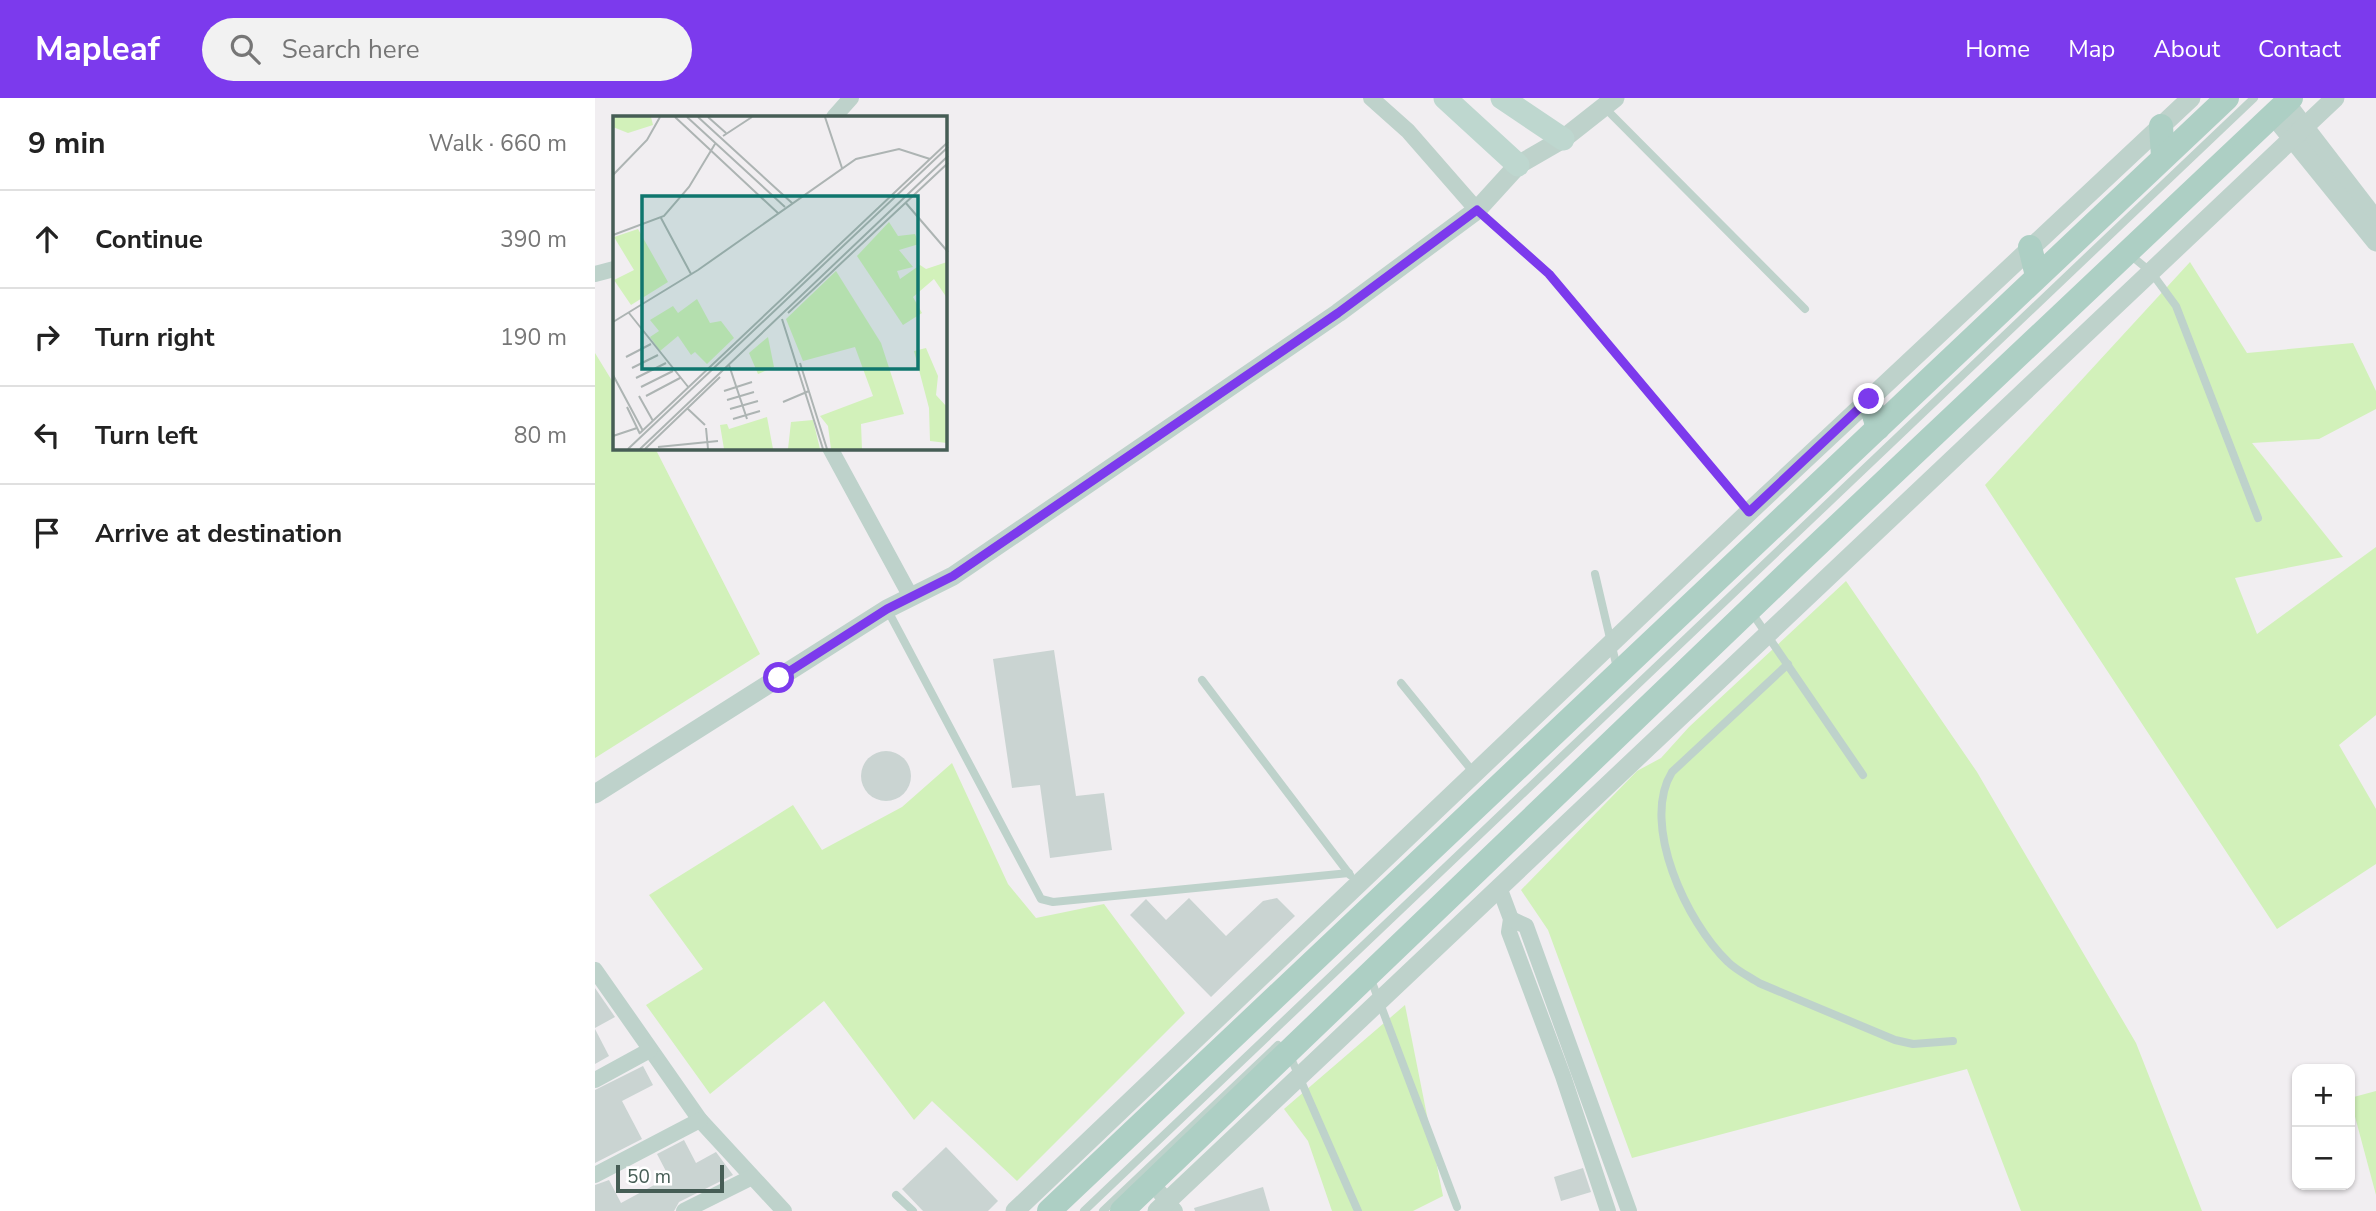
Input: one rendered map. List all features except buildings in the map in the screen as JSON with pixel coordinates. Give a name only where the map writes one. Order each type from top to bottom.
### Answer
[{"type":"main road","points":[[1445,98],[1518,165]]},
{"type":"main road","points":[[1502,98],[1563,139]]},
{"type":"main road","points":[[1049,1211],[1360,888],[1618,674],[2227,98]]},
{"type":"main road","points":[[1122,1211],[1163,1201],[1285,1046],[1369,974],[2284,105]]},
{"type":"main road","points":[[2161,126],[2163,157]]},
{"type":"main road","points":[[2030,247],[2037,276]]},
{"type":"main road","points":[[1869,399],[1878,428]]},
{"type":"street","points":[[835,116],[851,98]]},
{"type":"street","points":[[1371,98],[1408,131],[1477,210]]},
{"type":"street","points":[[1015,1211],[1360,888],[1749,512],[2191,98]]},
{"type":"street","points":[[1163,1201],[1300,1076],[2335,98]]},
{"type":"street","points":[[595,794],[887,609],[953,576],[1338,313],[1477,210],[1518,165],[1563,139],[1609,102]]},
{"type":"street","points":[[2284,105],[2299,132],[2376,242]]},
{"type":"street","points":[[2299,132],[2376,220]]},
{"type":"street","points":[[595,274],[613,269]]},
{"type":"street","points":[[831,450],[911,597]]},
{"type":"street","points":[[1499,887],[1511,919],[1509,932],[1563,1076],[1608,1211]]},
{"type":"street","points":[[1511,919],[1526,926],[1629,1211]]},
{"type":"street","points":[[598,981],[700,1121],[784,1211]]},
{"type":"street","points":[[595,1080],[650,1050]]},
{"type":"street","points":[[595,1175],[700,1121]]},
{"type":"street","points":[[684,1211],[753,1177]]},
{"type":"lane","points":[[1084,1211],[2254,98]]},
{"type":"lane","points":[[1609,102],[1805,309]]},
{"type":"lane","points":[[1477,210],[1549,274],[1749,512]]},
{"type":"lane","points":[[2128,253],[2151,272],[2176,306],[2258,518]]},
{"type":"lane","points":[[2023,337],[2081,281]]},
{"type":"lane","points":[[1472,861],[1903,449]]},
{"type":"lane","points":[[1595,574],[1613,642],[1618,674]]},
{"type":"lane","points":[[887,609],[1041,900],[1053,902],[1360,888]]},
{"type":"lane","points":[[1750,610],[1863,775]]},
{"type":"lane","points":[[1788,664],[1672,772],[1663,787],[1660,803],[1664,850],[1699,926],[1727,961],[1741,972],[1759,983],[1895,1040],[1913,1044],[1953,1041]]},
{"type":"lane","points":[[1202,680],[1360,888]]},
{"type":"lane","points":[[1401,683],[1475,775]]},
{"type":"lane","points":[[1369,974],[1457,1207]]},
{"type":"lane","points":[[1103,1211],[1285,1046],[1357,1211]]},
{"type":"lane","points":[[896,1195],[913,1211]]},
{"type":"green space","points":[[2190,262],[2247,353],[2353,343],[2376,391],[2376,409],[2319,439],[2252,443],[2343,557],[2235,578],[2257,634],[2376,547],[2376,715],[2339,745],[2376,809],[2376,864],[2277,929],[1985,485]]},
{"type":"green space","points":[[595,353],[613,382],[613,450],[656,450],[760,654],[595,758]]},
{"type":"green space","points":[[1846,581],[1977,772],[2136,1043],[2202,1211],[2021,1211],[1967,1069],[1632,1158],[1548,930],[1521,890],[1637,771],[1661,758],[1689,727]]},
{"type":"green space","points":[[952,763],[1008,884],[1036,918],[1104,904],[1185,1013],[1017,1181],[932,1101],[914,1120],[824,1001],[710,1094],[646,1005],[703,969],[649,895],[793,805],[822,850],[902,807]]},
{"type":"green space","points":[[1405,1005],[1443,1196],[1413,1211],[1332,1211],[1308,1141],[1284,1109]]},
{"type":"green space","points":[[2376,1091],[2376,1195],[2355,1117],[2355,1097]]},
{"type":"route","points":[[779,678],[887,609],[953,576],[1338,313],[1477,210],[1549,274],[1749,512],[1869,399]]}]
